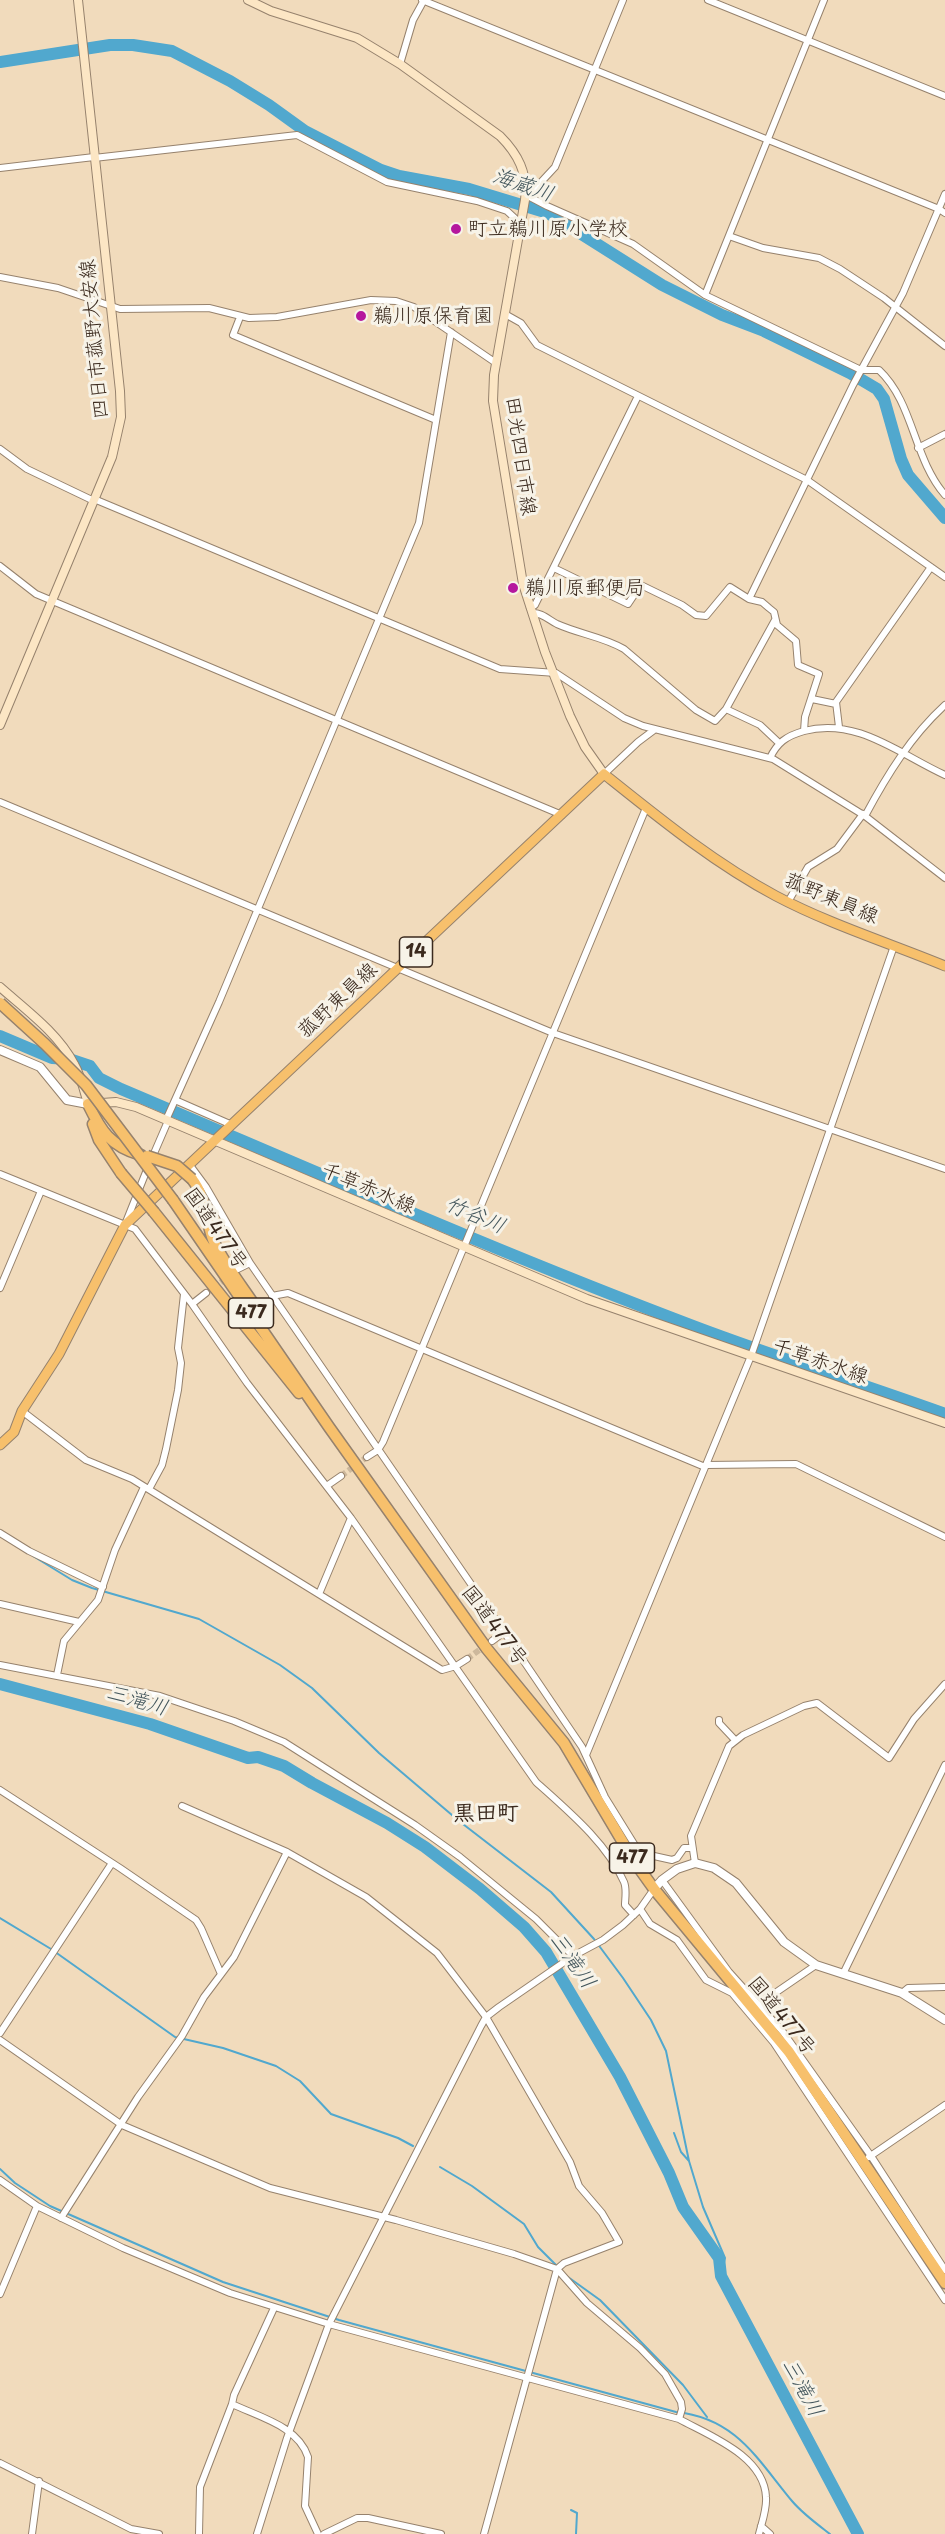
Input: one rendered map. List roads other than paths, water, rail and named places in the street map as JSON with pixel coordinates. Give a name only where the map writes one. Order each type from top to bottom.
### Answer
[{"type":"highway","name":"国道477号","points":[[0,1003],[86,1085],[173,1200],[329,1427],[487,1649],[564,1743],[634,1861],[654,1889],[789,2052],[867,2158],[945,2283]]},
{"type":"highway","points":[[88,1104],[100,1129],[114,1143],[130,1152],[177,1166],[192,1179],[201,1192],[210,1230],[220,1255],[265,1322],[329,1427]]},
{"type":"highway","points":[[88,1104],[99,1140],[121,1173],[282,1374],[329,1427]]},
{"type":"main road","name":"四日市菰野大安線","points":[[0,725],[112,457],[121,417],[78,0]]},
{"type":"main road","name":"田光四日市線","points":[[248,0],[271,11],[357,38],[400,64],[500,136],[513,150],[519,161],[525,176],[527,196],[496,363],[493,401],[517,554],[531,611],[552,672],[585,747],[604,774]]},
{"type":"main road","name":"菰野東員線","points":[[0,1445],[14,1432],[22,1411],[59,1354],[124,1225],[604,774],[717,860],[788,902],[945,966]]},
{"type":"main road","points":[[0,987],[47,1029],[66,1051],[74,1064],[88,1104]]},
{"type":"main road","name":"千草赤水線","points":[[88,1104],[116,1102],[168,1119],[587,1299],[945,1423]]},
{"type":"street","points":[[400,64],[413,20],[424,0],[768,138],[942,211]]},
{"type":"street","points":[[623,0],[555,167],[527,196],[633,244],[705,295],[861,371],[879,370],[890,380],[902,402],[927,469],[945,495]]},
{"type":"street","points":[[708,0],[945,96]]},
{"type":"street","points":[[705,295],[824,0]]},
{"type":"street","points":[[0,168],[297,135],[387,182],[477,201],[522,220]]},
{"type":"street","points":[[748,599],[854,384],[895,308],[942,211],[945,194]]},
{"type":"street","points":[[729,236],[764,248],[819,258],[840,269],[945,346]]},
{"type":"street","points":[[0,277],[58,288],[133,311],[209,308],[240,317],[277,317],[383,299],[406,303],[496,363]]},
{"type":"street","points":[[505,314],[521,323],[537,345],[807,480],[945,577]]},
{"type":"street","points":[[240,317],[232,335],[436,420]]},
{"type":"street","points":[[124,1225],[419,523],[451,333]]},
{"type":"street","points":[[638,396],[531,611],[566,628],[612,642],[624,649],[696,711],[715,721],[726,709],[775,620]]},
{"type":"street","points":[[918,448],[945,434]]},
{"type":"street","points":[[0,449],[27,469],[94,500],[500,669],[552,672],[568,679],[624,718],[654,730],[770,759],[864,815],[945,878]]},
{"type":"street","points":[[0,566],[32,592],[52,601],[562,815]]},
{"type":"street","points":[[839,727],[836,704],[931,567]]},
{"type":"street","points":[[554,568],[628,604],[640,586],[643,586],[699,616],[706,616],[730,587],[748,599],[762,602],[774,612],[777,626],[796,641],[798,664],[819,674],[805,717],[804,731]]},
{"type":"street","points":[[812,699],[836,704]]},
{"type":"street","points":[[788,902],[808,867],[837,849],[864,815],[923,725],[945,705]]},
{"type":"street","points":[[726,709],[760,725],[778,742]]},
{"type":"street","points":[[770,759],[778,742],[804,731],[839,727],[868,736],[945,775]]},
{"type":"street","points":[[604,774],[654,730]]},
{"type":"street","points":[[0,802],[553,1033],[945,1169]]},
{"type":"street","points":[[367,1457],[378,1449],[421,1349],[646,808]]},
{"type":"street","points":[[586,1755],[751,1356],[894,946]]},
{"type":"street","points":[[0,1050],[40,1067],[67,1100],[88,1104]]},
{"type":"street","points":[[174,1103],[230,1126]]},
{"type":"street","points":[[189,1164],[206,1187],[272,1296],[566,1721],[586,1755],[604,1797],[636,1847],[645,1854],[672,1860],[677,1858],[684,1848],[692,1848]]},
{"type":"street","points":[[0,1174],[135,1229],[192,1304],[247,1383],[328,1485],[536,1782],[574,1816],[602,1848],[626,1884],[625,1905],[634,1915]]},
{"type":"street","points":[[0,1288],[40,1191]]},
{"type":"street","points":[[238,1269],[250,1263]]},
{"type":"street","points":[[192,1304],[206,1293]]},
{"type":"street","points":[[272,1296],[288,1293],[706,1466],[796,1464],[945,1537]]},
{"type":"street","points":[[57,1675],[63,1643],[100,1595],[115,1550],[147,1488],[162,1465],[178,1390],[181,1363],[178,1348],[183,1294]]},
{"type":"street","points":[[22,1411],[86,1461],[132,1479],[442,1670],[456,1666],[467,1659]]},
{"type":"street","points":[[328,1485],[341,1476]]},
{"type":"street","points":[[319,1594],[351,1518]]},
{"type":"street","points":[[0,1533],[29,1551],[103,1587]]},
{"type":"street","points":[[0,1604],[79,1622]]},
{"type":"street","points":[[492,1641],[504,1632]]},
{"type":"street","points":[[0,1665],[170,1699],[234,1721],[284,1742],[415,1825],[460,1857],[536,1919],[572,1957]]},
{"type":"street","points":[[695,1863],[691,1836],[726,1753],[735,1740],[804,1706],[817,1703],[889,1758],[914,1719],[945,1684]]},
{"type":"street","points":[[719,1720],[719,1724],[735,1740]]},
{"type":"street","points":[[843,1974],[945,1766]]},
{"type":"street","points":[[0,1790],[196,1920],[221,1974]]},
{"type":"street","points":[[182,1806],[287,1852],[366,1897],[437,1953],[486,2017],[570,2163],[579,2186],[602,2213],[619,2242],[559,2268]]},
{"type":"street","points":[[62,2217],[138,2097],[234,1957],[261,1908],[287,1852]]},
{"type":"street","points":[[0,2033],[112,1863]]},
{"type":"street","points":[[257,2534],[290,2430],[330,2323],[486,2017],[572,1957],[603,1940],[640,1909],[662,1880],[677,1869],[695,1863],[714,1868],[736,1883],[784,1942],[816,1965],[902,1993],[945,2020]]},
{"type":"street","points":[[662,1880],[729,1972],[783,2032],[945,2270]]},
{"type":"street","points":[[640,1909],[650,1924],[677,1940],[706,1980],[732,1993],[774,2043],[945,2300]]},
{"type":"street","points":[[759,2004],[816,1965]]},
{"type":"street","points":[[902,1993],[908,1988],[945,1987]]},
{"type":"street","points":[[0,2040],[122,2125],[270,2188],[384,2217],[559,2268],[587,2303],[640,2348],[664,2374],[681,2402],[680,2418]]},
{"type":"street","points":[[867,2158],[945,2105]]},
{"type":"street","points":[[0,2180],[37,2206],[182,2274],[274,2308],[680,2418],[725,2442],[762,2479],[766,2499],[759,2534]]},
{"type":"street","points":[[0,2294],[37,2206]]},
{"type":"street","points":[[484,2534],[559,2268]]},
{"type":"street","points":[[199,2534],[200,2487],[234,2395],[274,2308]]},
{"type":"street","points":[[232,2404],[290,2430],[306,2451],[308,2457],[304,2506],[318,2534]]},
{"type":"street","points":[[0,2463],[130,2529],[159,2534]]},
{"type":"street","points":[[32,2534],[39,2481]]},
{"type":"street","points":[[324,2534],[357,2518],[368,2518],[441,2534]]},
{"type":"street","points":[[761,2526],[770,2534]]},
{"type":"waterway","name":"海蔵川","points":[[0,62],[110,45],[133,45],[172,51],[230,81],[305,131],[381,170],[399,176],[469,189],[548,213],[662,285],[722,315],[764,331],[850,373],[877,389],[884,399],[901,459],[908,475],[945,518]]},
{"type":"waterway","name":"竹谷川","points":[[0,1036],[52,1058],[69,1059],[90,1066],[99,1078],[121,1089],[407,1211],[623,1299],[945,1414]]},
{"type":"waterway","points":[[33,1556],[72,1580],[92,1588],[199,1619],[280,1665],[312,1688],[379,1753],[459,1821],[551,1892],[594,1939],[623,1978],[651,2020],[666,2051],[689,2161],[703,2207],[725,2258],[721,2276]]},
{"type":"waterway","name":"三滝川","points":[[0,1684],[150,1724],[248,1758],[258,1757],[284,1766],[387,1823],[425,1847],[480,1889],[524,1927],[546,1952],[620,2077],[669,2173],[683,2207],[719,2258],[721,2276],[858,2534]]},
{"type":"waterway","points":[[0,1918],[51,1949],[175,2037],[223,2048],[276,2066],[300,2081],[331,2114],[398,2138],[413,2146]]},
{"type":"waterway","points":[[674,2133],[681,2152],[689,2161]]},
{"type":"waterway","points":[[440,2167],[472,2186],[524,2224],[538,2247],[558,2267]]},
{"type":"waterway","points":[[0,2169],[15,2183],[50,2206],[223,2282],[339,2320],[697,2416],[715,2423],[743,2443],[796,2506],[830,2534]]},
{"type":"waterway","points":[[568,2277],[600,2300],[683,2385],[707,2417]]},
{"type":"waterway","points":[[571,2510],[577,2513],[576,2534]]},
{"type":"tunnel","points":[[206,1293],[228,1277]]},
{"type":"tunnel","points":[[341,1476],[367,1457]]},
{"type":"tunnel","points":[[467,1659],[486,1645]]},
{"type":"place","name":"町立鵜川原小学校","points":[[456,229]]},
{"type":"place","name":"鵜川原保育園","points":[[361,316]]},
{"type":"place","name":"鵜川原郵便局","points":[[513,588]]},
{"type":"district","name":"黒田町","points":[[486,1814]]}]
